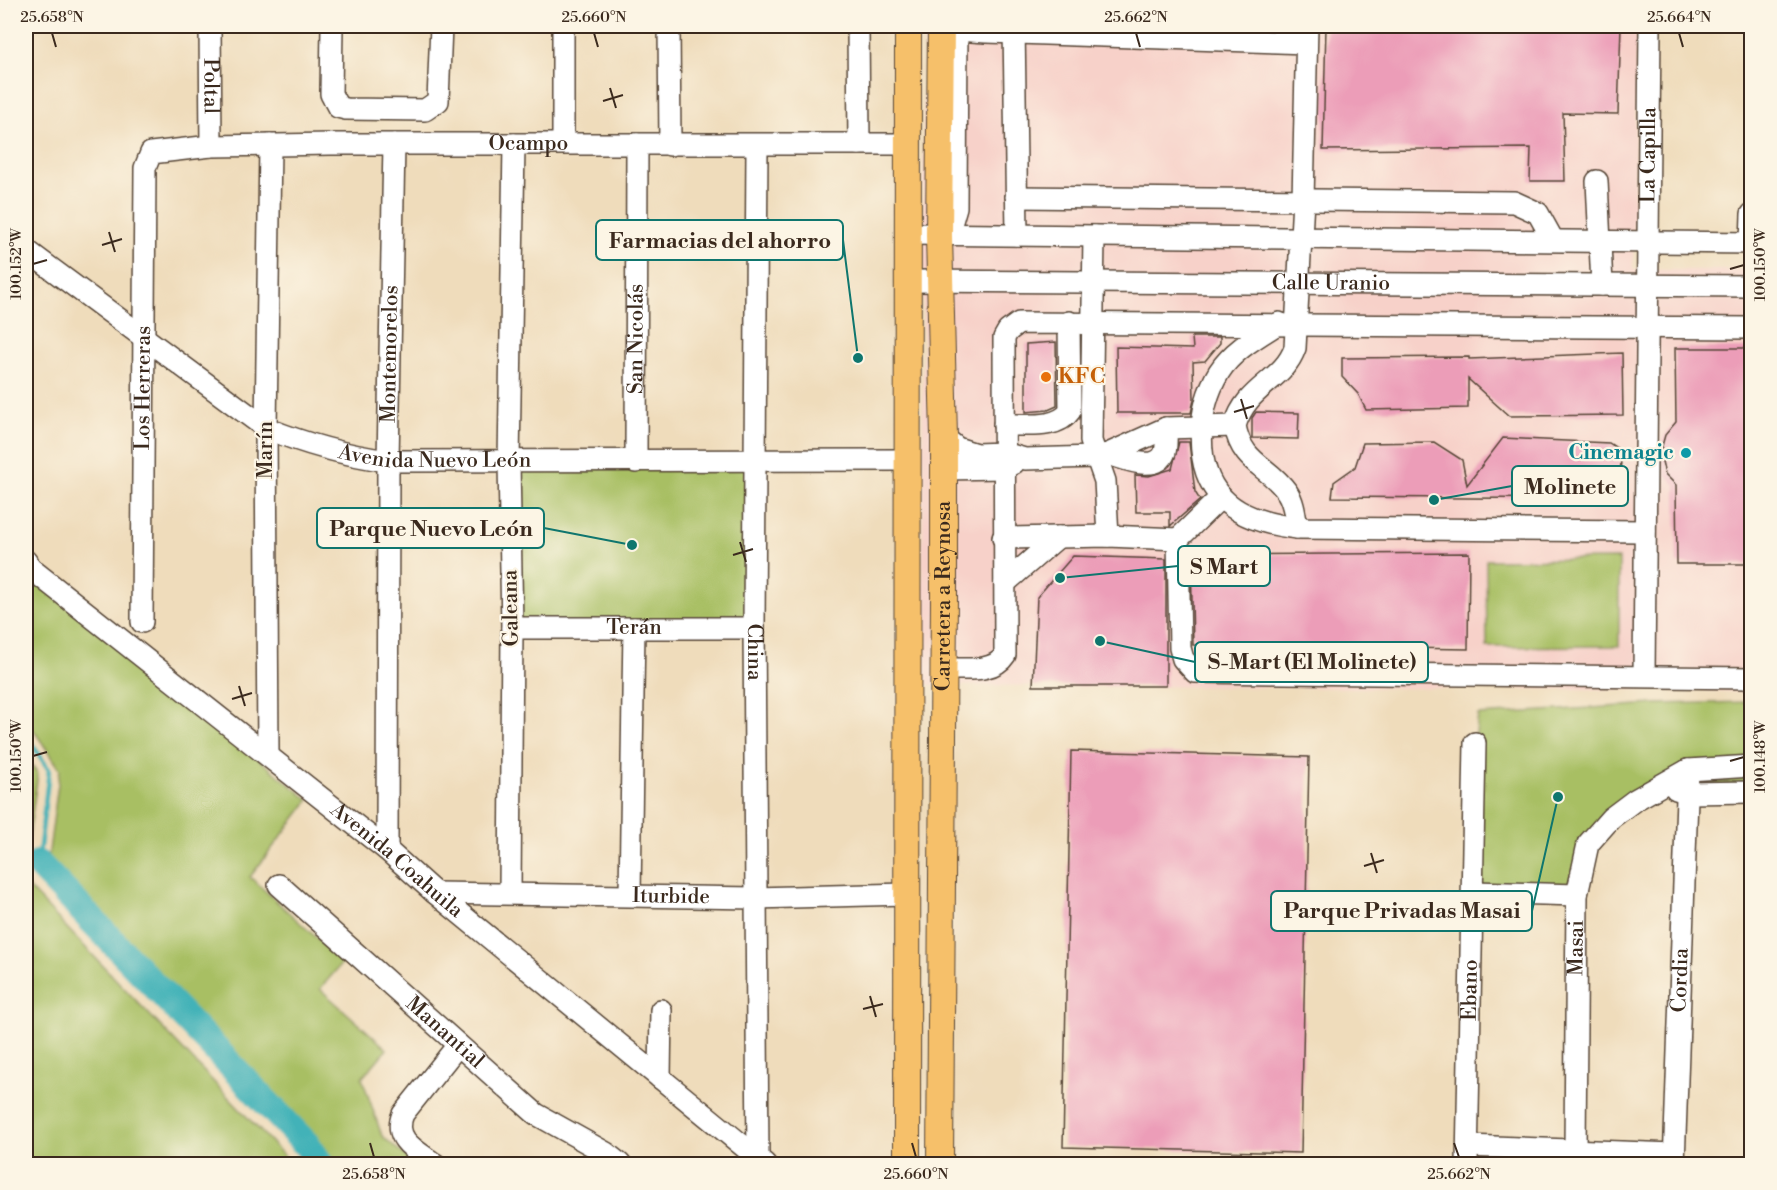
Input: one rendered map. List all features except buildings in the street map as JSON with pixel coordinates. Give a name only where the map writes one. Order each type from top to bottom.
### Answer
[{"type":"main road","name":"Carretera a Reynosa","points":[[907,1164],[908,26]]},
{"type":"main road","name":"Carretera a Reynosa","points":[[940,1164],[944,437],[939,235],[951,27]]},
{"type":"main road","points":[[941,362],[923,435],[908,460],[923,493],[931,556],[944,597]]},
{"type":"street","name":"Poltal","points":[[210,26],[211,146]]},
{"type":"street","points":[[332,26],[333,102],[346,110],[425,110],[438,101],[441,26]]},
{"type":"street","points":[[562,26],[563,143]]},
{"type":"street","points":[[669,26],[670,145]]},
{"type":"street","points":[[858,26],[859,144]]},
{"type":"street","name":"La Capilla","points":[[1644,675],[1650,26]]},
{"type":"street","points":[[951,27],[1307,34],[1301,238],[1298,283],[1288,323],[1291,359],[1255,391],[1238,414],[1235,426],[1237,438],[1251,460],[1288,493],[1294,509],[1297,528]]},
{"type":"street","points":[[1015,29],[1017,235]]},
{"type":"street","name":"Montemorelos","points":[[387,850],[388,461],[394,144]]},
{"type":"street","name":"Galeana","points":[[510,892],[512,628],[509,462],[514,144]]},
{"type":"street","name":"San Nicolás","points":[[636,462],[637,144]]},
{"type":"street","name":"Ocampo","points":[[148,155],[156,151],[211,146],[270,145],[908,144]]},
{"type":"street","name":"Marín","points":[[268,754],[266,428],[270,145]]},
{"type":"street","name":"China","points":[[757,145],[755,898],[762,1161]]},
{"type":"street","name":"Los Herreras","points":[[142,622],[145,168],[148,155]]},
{"type":"street","points":[[1598,181],[1602,285]]},
{"type":"street","points":[[1016,196],[1514,202],[1538,213],[1553,240]]},
{"type":"street","points":[[909,234],[1751,243],[1752,214]]},
{"type":"street","points":[[1094,236],[1091,441],[1102,456],[1108,536]]},
{"type":"street","name":"Avenida Nuevo León","points":[[26,249],[143,339],[266,428],[316,448],[343,455],[388,461],[908,460]]},
{"type":"street","name":"Calle Uranio","points":[[909,281],[1752,286]]},
{"type":"street","points":[[944,669],[988,667],[1001,661],[1006,647],[1003,538],[1004,338],[1013,326],[1028,321],[1752,328]]},
{"type":"street","points":[[1004,425],[1055,423],[1064,420],[1070,411],[1070,322]]},
{"type":"street","points":[[1288,323],[1245,345],[1220,371],[1210,390],[1201,427],[1206,470],[1221,497],[1238,510],[1256,520],[1297,528],[1645,531]]},
{"type":"street","points":[[944,469],[1024,459],[1102,456],[1166,428],[1235,426]]},
{"type":"street","points":[[944,437],[965,451],[1004,461]]},
{"type":"street","points":[[1221,497],[1178,539],[1180,648],[1182,659],[1195,672],[1644,675],[1752,678]]},
{"type":"street","points":[[1003,538],[1108,536],[1178,539]]},
{"type":"street","points":[[1005,583],[1058,537]]},
{"type":"street","name":"Avenida Coahuila","points":[[26,561],[30,568],[387,850],[435,893],[762,1161]]},
{"type":"street","name":"Terán","points":[[512,628],[754,628]]},
{"type":"street","points":[[630,894],[634,628]]},
{"type":"street","name":"Ebano","points":[[1467,1155],[1474,892],[1475,743]]},
{"type":"street","name":"Masai","points":[[1575,1150],[1577,895],[1588,844],[1611,818],[1635,800],[1688,770],[1752,766]]},
{"type":"street","name":"Cordia","points":[[1674,1159],[1689,793],[1688,770]]},
{"type":"street","points":[[1664,784],[1689,793],[1752,792]]},
{"type":"street","name":"Manantial","points":[[279,885],[537,1114],[606,1153],[620,1164]]},
{"type":"street","name":"Iturbide","points":[[435,893],[510,892],[755,898],[906,894]]},
{"type":"street","points":[[1474,892],[1577,895]]},
{"type":"street","points":[[660,1078],[661,1010]]},
{"type":"street","points":[[435,1164],[406,1143],[402,1136],[400,1122],[403,1114],[458,1045]]},
{"type":"street","points":[[1467,1155],[1575,1150],[1674,1159]]},
{"type":"shaded area","points":[[924,26],[1637,26],[1633,270],[1751,270],[1751,693],[1702,690],[922,685]]},
{"type":"green space","points":[[755,461],[754,628],[512,628],[509,462]]},
{"type":"green space","points":[[1619,559],[1619,646],[1487,647],[1486,560]]},
{"type":"green space","points":[[26,570],[309,800],[250,877],[343,962],[320,989],[387,1049],[362,1078],[382,1136],[415,1164],[333,1164],[323,1149],[48,859],[60,769],[26,719]]},
{"type":"green space","points":[[1751,702],[1751,792],[1664,784],[1611,818],[1577,895],[1474,892],[1475,743],[1478,715],[1655,704]]},
{"type":"green space","points":[[26,756],[38,774],[27,848],[26,847]]},
{"type":"green space","points":[[26,885],[289,1161],[292,1164],[26,1164]]},
{"type":"waterway","points":[[26,735],[49,770],[38,864],[26,858]]},
{"type":"waterway","points":[[38,864],[307,1145],[320,1164]]},
{"type":"place","name":"Farmacias del ahorro","points":[[858,358]]},
{"type":"place","name":"KFC","points":[[1046,377]]},
{"type":"place","name":"Cinemagic","points":[[1686,453]]},
{"type":"place","name":"Molinete","points":[[1434,500]]},
{"type":"place","name":"Parque Nuevo León","points":[[632,545]]},
{"type":"place","name":"S Mart","points":[[1060,578]]},
{"type":"place","name":"S-Mart (El Molinete)","points":[[1100,641]]},
{"type":"place","name":"Parque Privadas Masai","points":[[1558,797]]}]
